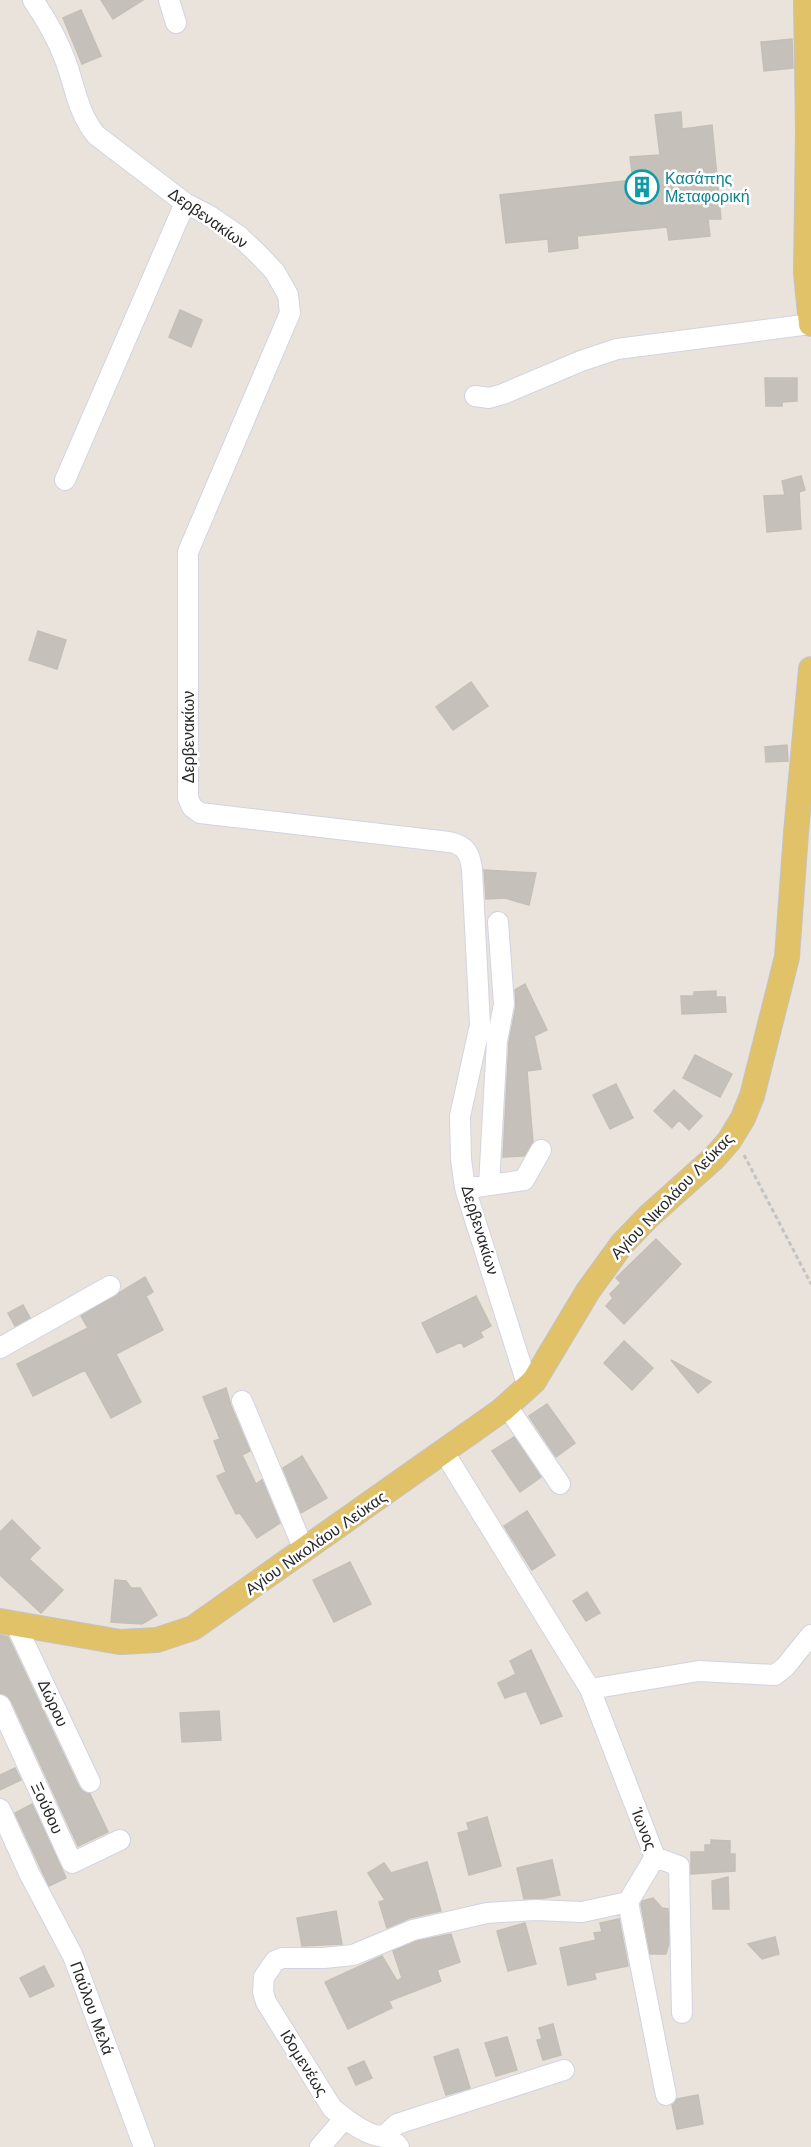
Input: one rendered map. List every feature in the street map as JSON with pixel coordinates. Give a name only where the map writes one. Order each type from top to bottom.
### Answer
[{"type":"main road","points":[[806,0],[808,130],[806,273],[811,324]]},
{"type":"main road","name":"Αγίου Νικολάου Λεύκας","points":[[8,1622],[113,1642],[157,1640],[193,1628],[444,1452],[507,1406],[528,1387],[606,1264],[622,1244],[665,1201],[714,1158],[734,1134],[752,1096],[787,957],[811,669]]},
{"type":"street","name":"Δερβενακίων","points":[[33,0],[61,49],[80,110],[88,125],[109,146],[185,204],[210,216],[238,236],[275,272],[288,296],[290,313],[188,552],[188,798],[192,807],[200,813],[450,842],[466,849],[471,858],[472,869],[480,1025],[460,1116],[461,1159],[465,1188],[528,1387]]},
{"type":"street","points":[[169,0],[176,23]]},
{"type":"street","points":[[65,480],[185,204]]},
{"type":"street","points":[[475,396],[489,398],[503,394],[581,361],[617,349],[811,324]]},
{"type":"street","points":[[489,1185],[496,1041],[504,1004],[498,922]]},
{"type":"street","points":[[465,1188],[524,1180],[541,1149]]},
{"type":"street","points":[[0,1348],[110,1286]]},
{"type":"street","points":[[242,1401],[304,1550]]},
{"type":"street","points":[[507,1406],[560,1484]]},
{"type":"street","name":"Ίωνος","points":[[444,1452],[590,1689],[655,1857],[628,1902]]},
{"type":"street","name":"Δώρου","points":[[8,1622],[90,1782]]},
{"type":"street","points":[[590,1689],[699,1671],[773,1675],[786,1667],[811,1635]]},
{"type":"street","name":"Ξούθου","points":[[0,1705],[72,1863],[120,1840]]},
{"type":"street","name":"Παύλου Μελά","points":[[0,1809],[29,1873],[73,1956],[144,2147]]},
{"type":"street","points":[[655,1857],[679,1866],[682,2013]]},
{"type":"street","points":[[628,1902],[666,2095]]},
{"type":"street","name":"Ιδομενέως","points":[[392,2142],[345,2119],[332,2108],[266,2002],[263,1992],[264,1977],[275,1961],[353,1954],[413,1930],[472,1916],[519,1910],[582,1912],[628,1902]]},
{"type":"street","points":[[392,2142],[397,2124],[564,2070]]},
{"type":"street","points":[[320,2147],[345,2119]]},
{"type":"path","points":[[734,1134],[811,1284]]},
{"type":"building","points":[[101,0],[143,0],[113,19]]},
{"type":"building","points":[[81,10],[101,56],[82,64],[63,18]]},
{"type":"building","points":[[792,39],[793,68],[764,71],[761,42]]},
{"type":"building","name":"Κασάπης Μεταφορική","points":[[681,112],[682,129],[712,125],[721,219],[708,219],[710,236],[669,240],[667,227],[577,236],[578,248],[549,252],[548,239],[506,243],[500,195],[633,180],[630,157],[660,155],[655,115]]},
{"type":"building","points":[[180,310],[202,320],[191,347],[169,337]]},
{"type":"building","points":[[765,378],[797,378],[797,401],[782,402],[782,406],[766,406]]},
{"type":"building","points":[[801,476],[805,490],[799,492],[801,529],[767,532],[764,496],[785,495],[782,481]]},
{"type":"building","points":[[38,631],[66,640],[57,669],[29,660]]},
{"type":"building","points":[[471,682],[488,706],[453,730],[436,707]]},
{"type":"building","points":[[787,745],[788,761],[766,762],[765,747]]},
{"type":"building","points":[[484,870],[536,873],[529,905],[505,898],[486,899]]},
{"type":"building","points":[[525,984],[547,1030],[534,1036],[541,1069],[527,1071],[533,1142],[524,1156],[503,1157],[509,1042],[516,1006],[515,990]]},
{"type":"building","points":[[716,991],[716,997],[725,997],[726,1012],[682,1014],[681,996],[694,996],[694,992]]},
{"type":"building","points":[[695,1055],[732,1074],[720,1097],[683,1078]]},
{"type":"building","points":[[616,1084],[633,1118],[610,1129],[593,1095]]},
{"type":"building","points":[[674,1090],[702,1116],[689,1130],[679,1120],[672,1128],[654,1111]]},
{"type":"building","points":[[656,1239],[681,1264],[624,1324],[606,1306],[613,1298],[610,1294],[621,1283],[616,1278]]},
{"type":"building","points":[[145,1277],[153,1292],[146,1296],[163,1330],[116,1354],[141,1402],[111,1418],[85,1370],[33,1396],[17,1364],[88,1328],[81,1316]]},
{"type":"building","points":[[476,1296],[491,1326],[480,1332],[483,1337],[464,1347],[461,1342],[437,1353],[422,1323]]},
{"type":"building","points":[[23,1305],[30,1318],[15,1326],[8,1313]]},
{"type":"building","points":[[624,1341],[653,1368],[632,1390],[604,1363]]},
{"type":"building","points":[[671,1360],[711,1382],[698,1393]]},
{"type":"building","points":[[226,1388],[250,1451],[242,1455],[256,1484],[262,1480],[280,1523],[257,1538],[240,1513],[236,1514],[217,1476],[226,1472],[214,1441],[220,1439],[203,1397]]},
{"type":"building","points":[[547,1404],[575,1443],[556,1457],[529,1416]]},
{"type":"building","points":[[514,1437],[541,1477],[520,1492],[492,1451]]},
{"type":"building","points":[[302,1456],[327,1498],[301,1513],[283,1468]]},
{"type":"building","points":[[527,1511],[555,1555],[532,1570],[504,1526]]},
{"type":"building","points":[[12,1520],[40,1548],[29,1559],[63,1590],[41,1613],[0,1575],[0,1532]]},
{"type":"building","points":[[350,1562],[371,1604],[334,1622],[313,1580]]},
{"type":"building","points":[[115,1580],[126,1581],[131,1588],[140,1588],[157,1615],[142,1624],[111,1622]]},
{"type":"building","points":[[587,1592],[600,1613],[586,1621],[573,1601]]},
{"type":"building","points":[[0,1635],[8,1637],[79,1787],[90,1794],[108,1832],[78,1846],[11,1700],[0,1693]]},
{"type":"building","points":[[531,1650],[562,1716],[541,1724],[526,1691],[505,1698],[498,1683],[516,1674],[510,1661]]},
{"type":"building","points":[[219,1711],[221,1740],[182,1742],[180,1713]]},
{"type":"building","points":[[15,1768],[21,1780],[0,1790],[0,1775]]},
{"type":"building","points":[[32,1804],[66,1878],[49,1886],[15,1813]]},
{"type":"building","points":[[487,1817],[501,1866],[469,1875],[458,1833],[469,1830],[467,1823]]},
{"type":"building","points":[[711,1840],[730,1841],[730,1854],[735,1854],[735,1871],[691,1874],[691,1852],[705,1852],[705,1845],[711,1845]]},
{"type":"building","points":[[552,1860],[560,1895],[524,1899],[517,1868]]},
{"type":"building","points":[[427,1862],[441,1911],[410,1918],[387,1928],[379,1902],[385,1900],[368,1873],[384,1863],[391,1873]]},
{"type":"building","points":[[728,1877],[729,1909],[713,1909],[712,1881]]},
{"type":"building","points":[[653,1898],[662,1908],[668,1909],[669,1943],[666,1954],[650,1954],[641,1904],[642,1901]]},
{"type":"building","points":[[336,1911],[342,1944],[302,1946],[297,1918]]},
{"type":"building","points":[[619,1919],[628,1966],[594,1973],[596,1979],[568,1985],[560,1948],[596,1940],[594,1933],[602,1932],[600,1923]]},
{"type":"building","points":[[525,1923],[536,1964],[508,1971],[497,1931]]},
{"type":"building","points":[[451,1934],[460,1962],[437,1970],[441,1981],[389,2001],[392,2008],[348,2029],[325,1982],[382,1956],[397,1981],[402,1978],[393,1951],[417,1941]]},
{"type":"building","points":[[775,1937],[779,1954],[762,1959],[748,1944]]},
{"type":"building","points":[[44,1966],[54,1986],[30,1997],[20,1978]]},
{"type":"building","points":[[553,2024],[561,2055],[543,2060],[537,2040],[542,2039],[539,2028]]},
{"type":"building","points":[[507,2037],[517,2070],[496,2076],[485,2043]]},
{"type":"building","points":[[458,2049],[470,2088],[446,2095],[434,2057]]},
{"type":"building","points":[[364,2061],[372,2078],[356,2085],[348,2068]]},
{"type":"building","points":[[698,2095],[703,2124],[677,2129],[672,2105],[677,2099]]},
{"type":"place","name":"Κασάπης Μεταφορική","points":[[642,187]]}]
